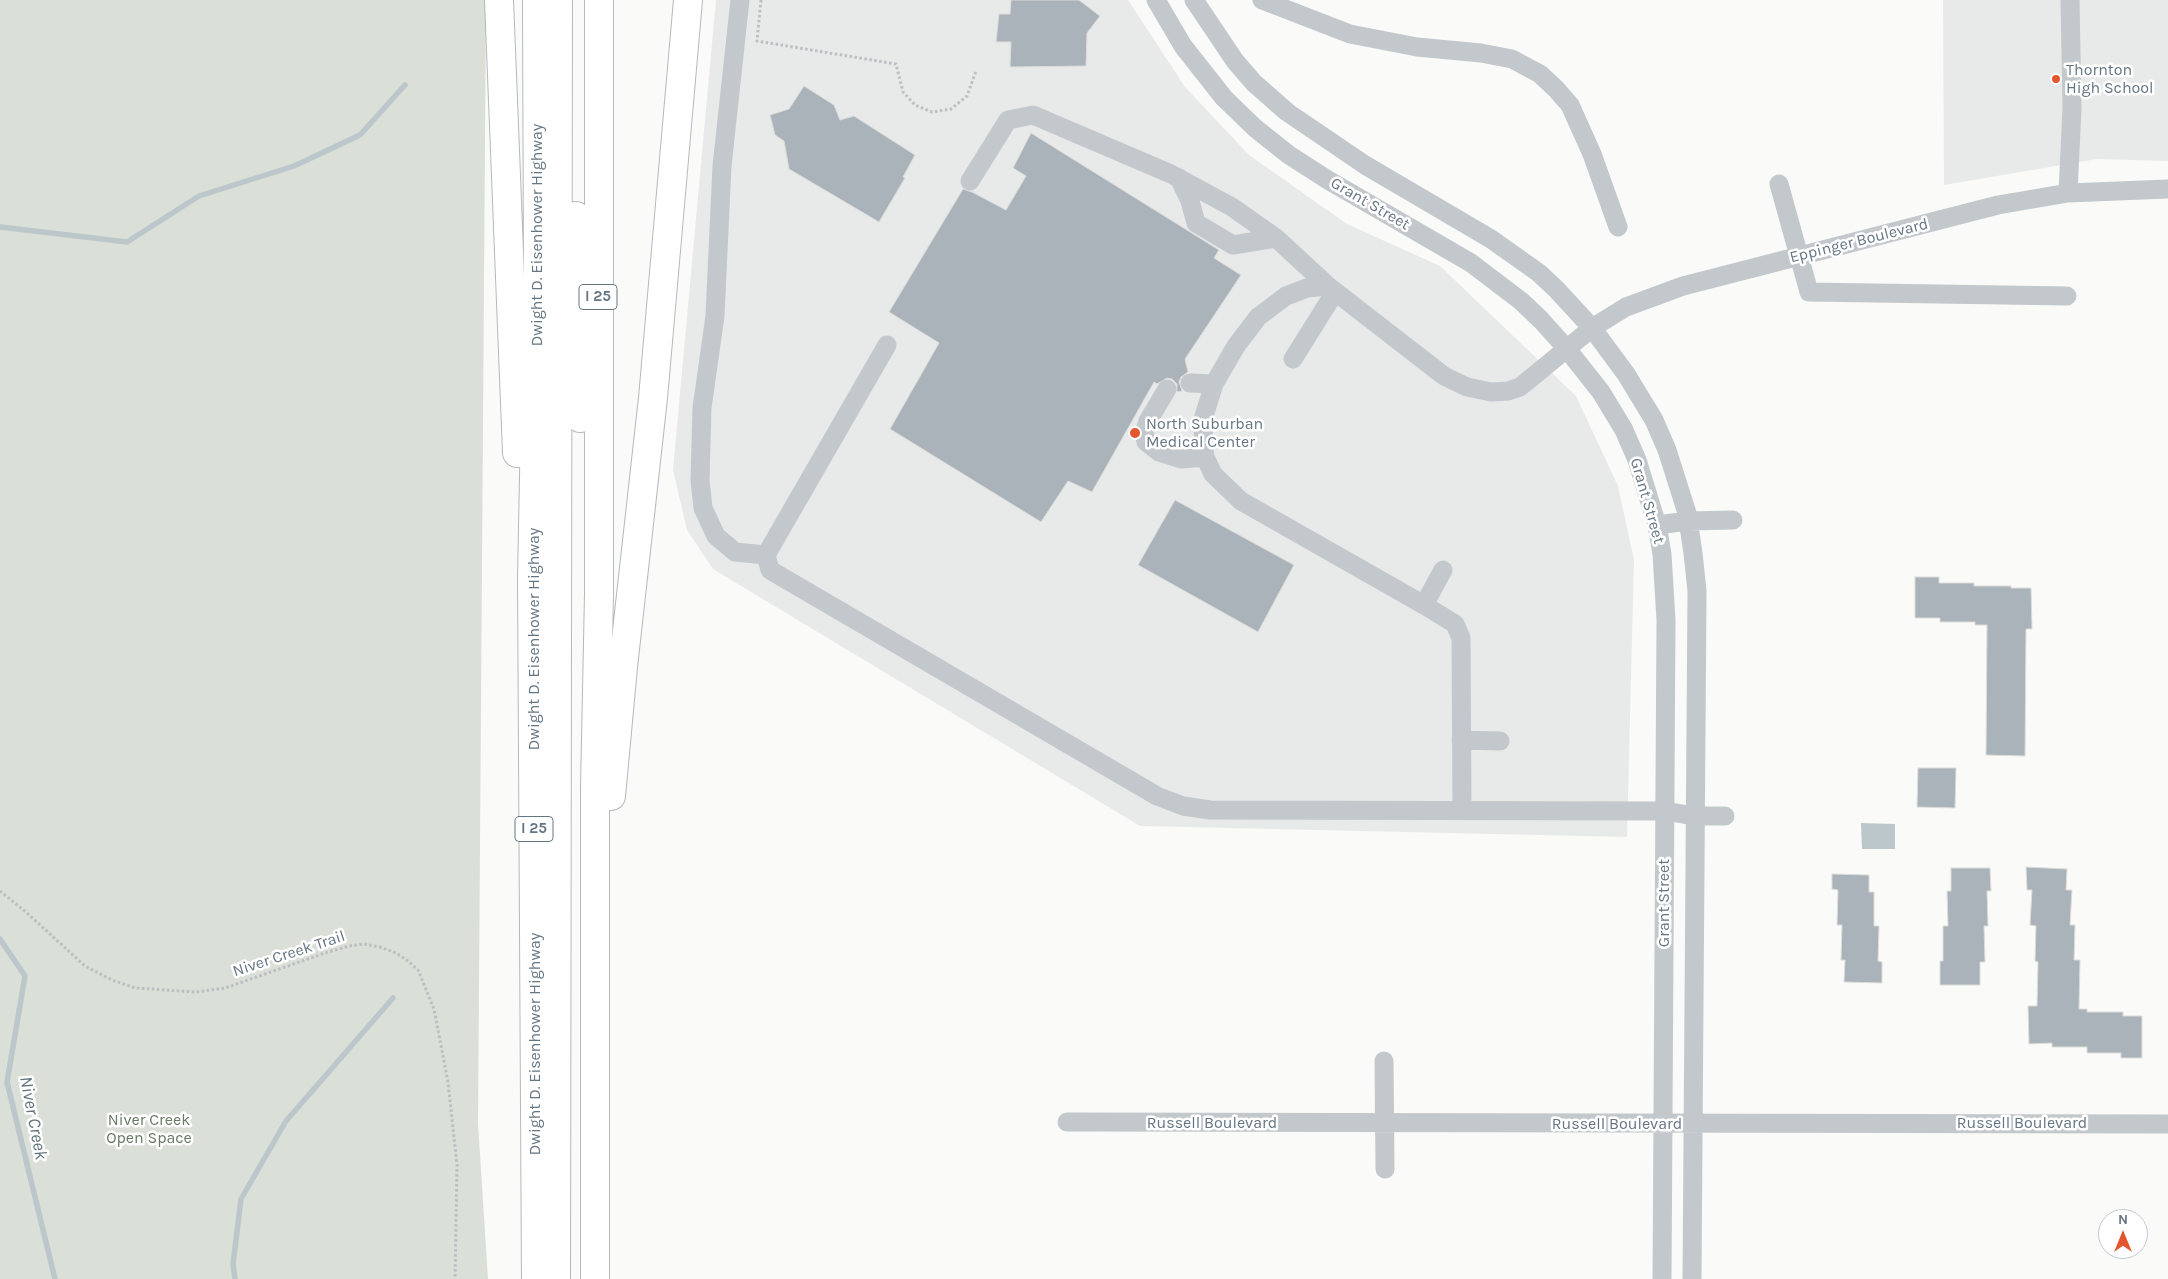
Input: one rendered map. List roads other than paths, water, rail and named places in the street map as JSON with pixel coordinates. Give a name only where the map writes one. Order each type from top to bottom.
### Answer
[{"type":"highway","points":[[499,0],[507,168],[519,527],[532,578]]},
{"type":"highway","name":"Dwight D. Eisenhower Highway","points":[[536,1279],[532,578],[538,275],[537,0]]},
{"type":"highway","points":[[556,1279],[558,0]]},
{"type":"highway","points":[[576,0],[576,228],[580,425],[586,509],[599,594]]},
{"type":"highway","name":"I 25","points":[[595,1279],[595,778],[599,594],[598,0]]},
{"type":"highway","points":[[596,982],[623,667],[653,398],[688,0]]},
{"type":"street","points":[[740,0],[722,166],[715,307],[702,408],[700,480],[703,508],[716,536],[736,552],[766,555]]},
{"type":"street","name":"Grant Street","points":[[1156,0],[1183,46],[1224,98],[1255,128],[1289,155],[1328,180],[1471,263],[1521,301],[1567,349],[1596,386],[1624,430],[1644,481],[1657,525],[1662,554],[1666,620],[1662,1279]]},
{"type":"street","name":"Grant Street","points":[[1194,0],[1235,61],[1254,83],[1287,112],[1365,165],[1516,256],[1551,284],[1592,328],[1626,374],[1654,420],[1667,450],[1688,521],[1697,591],[1692,1279]]},
{"type":"street","points":[[1262,0],[1350,34],[1417,47],[1481,53],[1512,59],[1540,74],[1570,106],[1592,154],[1618,227]]},
{"type":"street","points":[[2068,194],[2072,108],[2070,0]]},
{"type":"street","name":"Eppinger Boulevard","points":[[970,181],[1008,120],[1033,115],[1102,143],[1179,178],[1232,207],[1276,238],[1331,289],[1444,376],[1467,386],[1491,392],[1508,391],[1520,387],[1592,328],[1626,307],[1683,286],[1998,205],[2068,194],[2168,189]]},
{"type":"street","points":[[1179,178],[1190,201],[1196,223],[1233,245],[1276,238]]},
{"type":"street","points":[[1779,184],[1809,292],[2068,296]]},
{"type":"street","points":[[1293,360],[1331,289],[1307,288],[1286,296],[1258,317],[1236,346],[1214,384],[1204,416],[1203,444],[1205,457],[1213,474],[1241,501],[1424,604],[1455,624],[1461,638],[1462,810]]},
{"type":"street","points":[[887,346],[766,555],[770,570],[1158,796],[1183,806],[1210,810],[1664,811],[1694,816],[1725,816]]},
{"type":"street","points":[[1190,383],[1214,384]]},
{"type":"street","points":[[1167,389],[1148,421],[1144,434],[1146,442],[1159,452],[1181,458],[1205,457]]},
{"type":"street","points":[[1657,525],[1688,521],[1733,520]]},
{"type":"street","points":[[1424,604],[1443,570]]},
{"type":"street","points":[[1461,740],[1500,741]]},
{"type":"street","points":[[1384,1060],[1385,1169]]},
{"type":"street","name":"Russell Boulevard","points":[[1067,1122],[2168,1124]]},
{"type":"waterway","points":[[0,227],[127,242],[199,196],[294,166],[360,135],[405,85]]},
{"type":"waterway","name":"Niver Creek","points":[[0,939],[25,976],[7,1082],[55,1279]]},
{"type":"waterway","points":[[235,1279],[233,1264],[241,1199],[286,1121],[393,998]]},
{"type":"place","name":"Thornton High School","points":[[2056,79]]},
{"type":"place","name":"North Suburban Medical Center","points":[[1135,433]]},
{"type":"park label","name":"Niver Creek Open Space","points":[[149,1129]]}]
